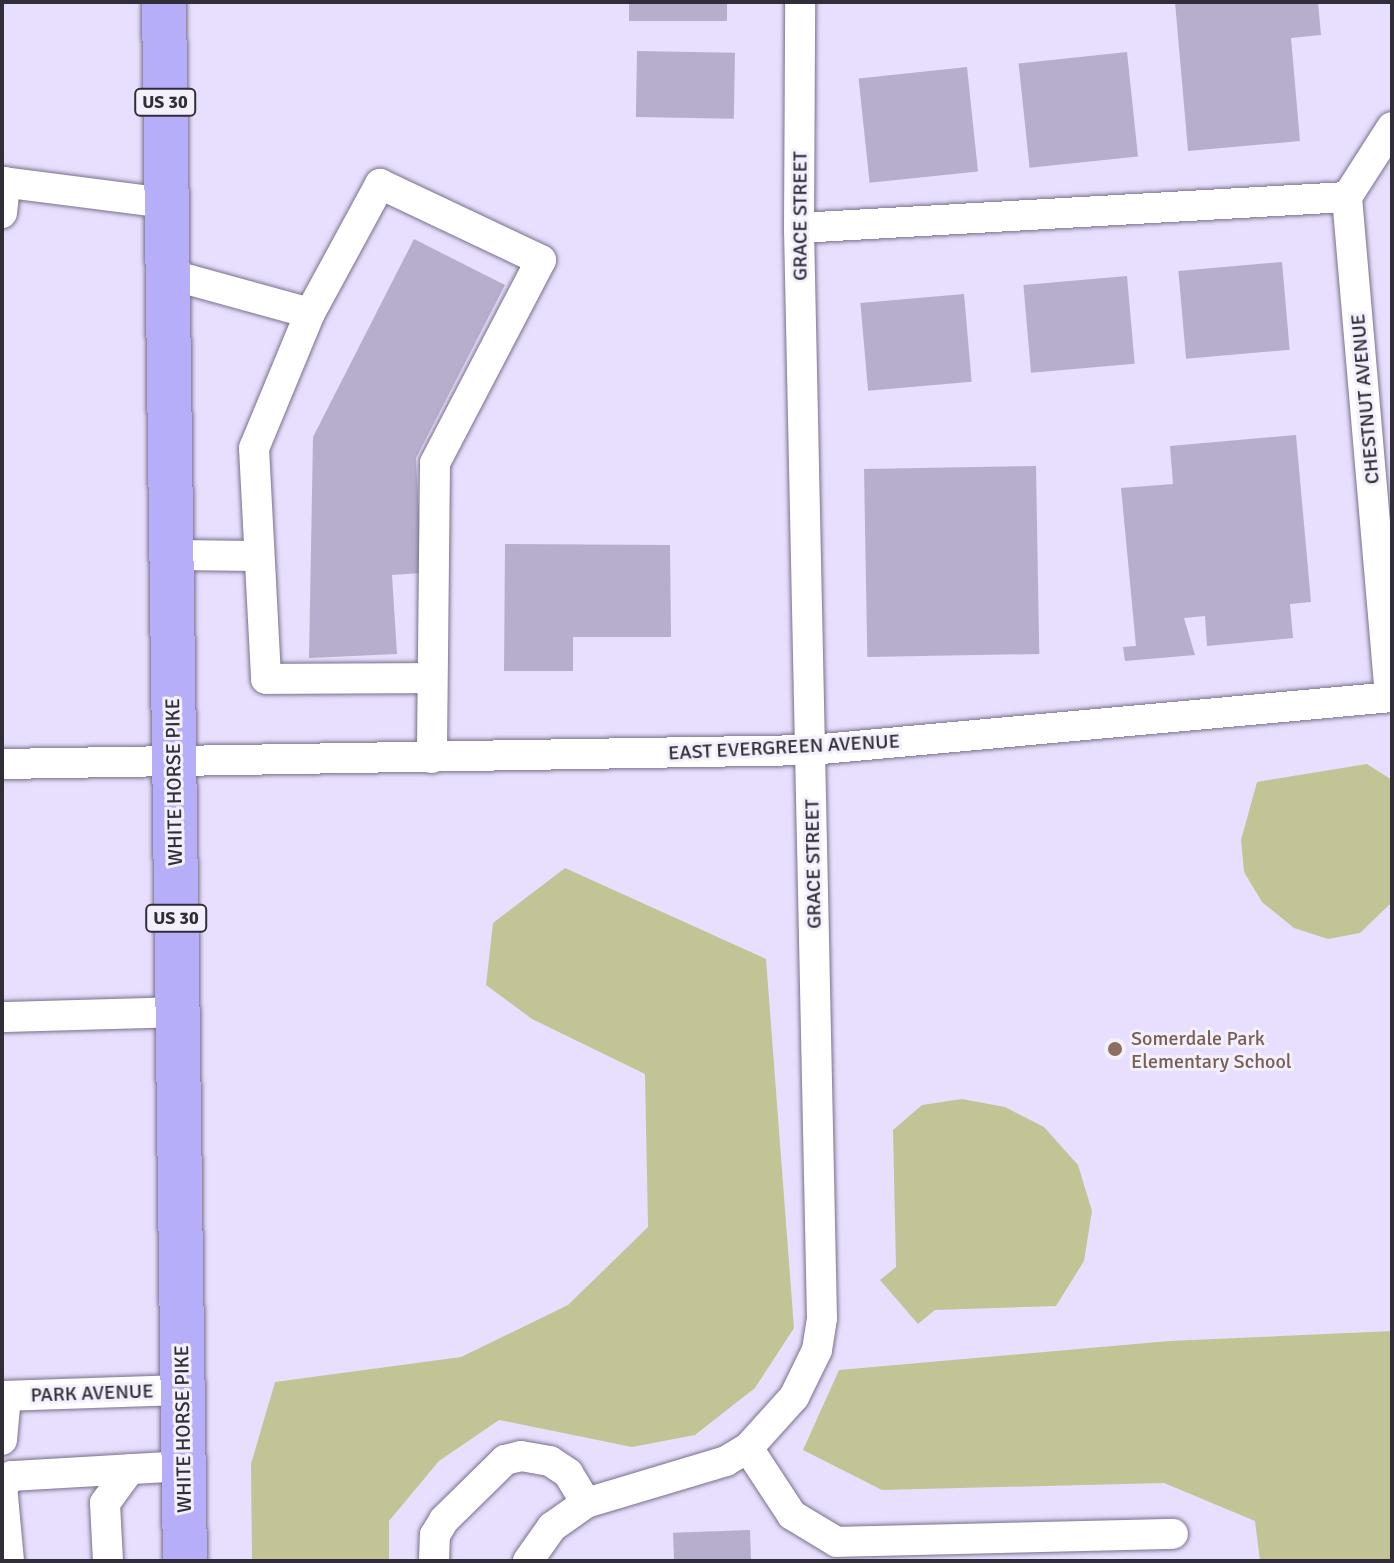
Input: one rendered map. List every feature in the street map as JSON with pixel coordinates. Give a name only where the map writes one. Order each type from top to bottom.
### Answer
[{"type":"highway","name":"WHITE HORSE PIKE","points":[[164,2],[185,1561]]},
{"type":"street","name":"GRACE STREET","points":[[528,1561],[552,1527],[586,1503],[726,1461],[748,1448],[794,1397],[817,1350],[822,1318],[799,228],[800,2]]},
{"type":"street","points":[[799,228],[1347,197],[1392,127]]},
{"type":"street","points":[[2,213],[4,182],[167,203]]},
{"type":"street","points":[[431,678],[266,679],[254,448],[310,313],[380,184],[541,260],[435,463],[432,758]]},
{"type":"street","name":"CHESTNUT AVENUE","points":[[1347,197],[1391,697]]},
{"type":"street","points":[[168,274],[310,313]]},
{"type":"street","points":[[171,555],[259,556]]},
{"type":"street","name":"EAST EVERGREEN AVENUE","points":[[2,764],[811,750],[1391,697]]},
{"type":"street","points":[[2,1017],[177,1012]]},
{"type":"street","name":"PARK AVENUE","points":[[4,1396],[182,1390]]},
{"type":"street","points":[[2,1440],[4,1396]]},
{"type":"street","points":[[748,1448],[792,1515],[837,1542],[1173,1534]]},
{"type":"street","points":[[434,1561],[435,1535],[444,1520],[505,1460],[521,1456],[550,1461],[568,1473],[586,1503]]},
{"type":"street","points":[[9,1561],[2,1486],[12,1476],[183,1466]]},
{"type":"street","points":[[108,1561],[105,1503],[130,1469]]},
{"type":"green space","points":[[1367,764],[1392,780],[1392,902],[1360,933],[1328,939],[1294,928],[1262,902],[1244,872],[1241,840],[1257,782]]},
{"type":"green space","points":[[565,868],[766,959],[794,1328],[755,1388],[695,1435],[632,1447],[499,1420],[439,1461],[389,1521],[389,1561],[252,1561],[251,1464],[275,1382],[461,1357],[568,1305],[648,1227],[645,1074],[532,1019],[486,985],[493,923]]},
{"type":"green space","points":[[962,1099],[1005,1107],[1044,1127],[1078,1165],[1092,1211],[1084,1261],[1056,1306],[935,1310],[918,1324],[880,1280],[896,1267],[893,1130],[922,1105]]},
{"type":"green space","points":[[1392,1331],[1392,1561],[1260,1561],[1255,1521],[1164,1483],[882,1490],[803,1450],[839,1370],[1169,1341]]},
{"type":"building","points":[[629,2],[727,2],[727,21],[629,21]]},
{"type":"building","points":[[1175,2],[1318,2],[1321,35],[1291,38],[1300,141],[1188,151]]},
{"type":"building","points":[[637,51],[735,53],[734,119],[636,117]]},
{"type":"building","points":[[1127,52],[1138,156],[1030,168],[1019,63]]},
{"type":"building","points":[[967,67],[978,171],[870,183],[859,78]]},
{"type":"building","points":[[414,239],[505,285],[416,458],[422,573],[392,575],[397,654],[309,658],[313,437]]},
{"type":"building","points":[[1282,262],[1290,350],[1186,359],[1178,271]]},
{"type":"building","points":[[1127,276],[1135,364],[1031,373],[1023,285]]},
{"type":"building","points":[[964,294],[972,382],[868,391],[860,303]]},
{"type":"building","points":[[1296,435],[1311,602],[1290,604],[1293,638],[1207,646],[1205,616],[1184,618],[1195,655],[1125,661],[1123,647],[1136,646],[1121,488],[1173,484],[1170,446]]},
{"type":"building","points":[[1036,466],[1039,654],[867,657],[864,469]]},
{"type":"building","points":[[505,544],[670,545],[671,637],[573,637],[573,671],[504,671]]},
{"type":"building","points":[[750,1530],[751,1561],[674,1561],[673,1533]]},
{"type":"place","name":"Somerdale Park Elementary School","points":[[1115,1049]]}]
